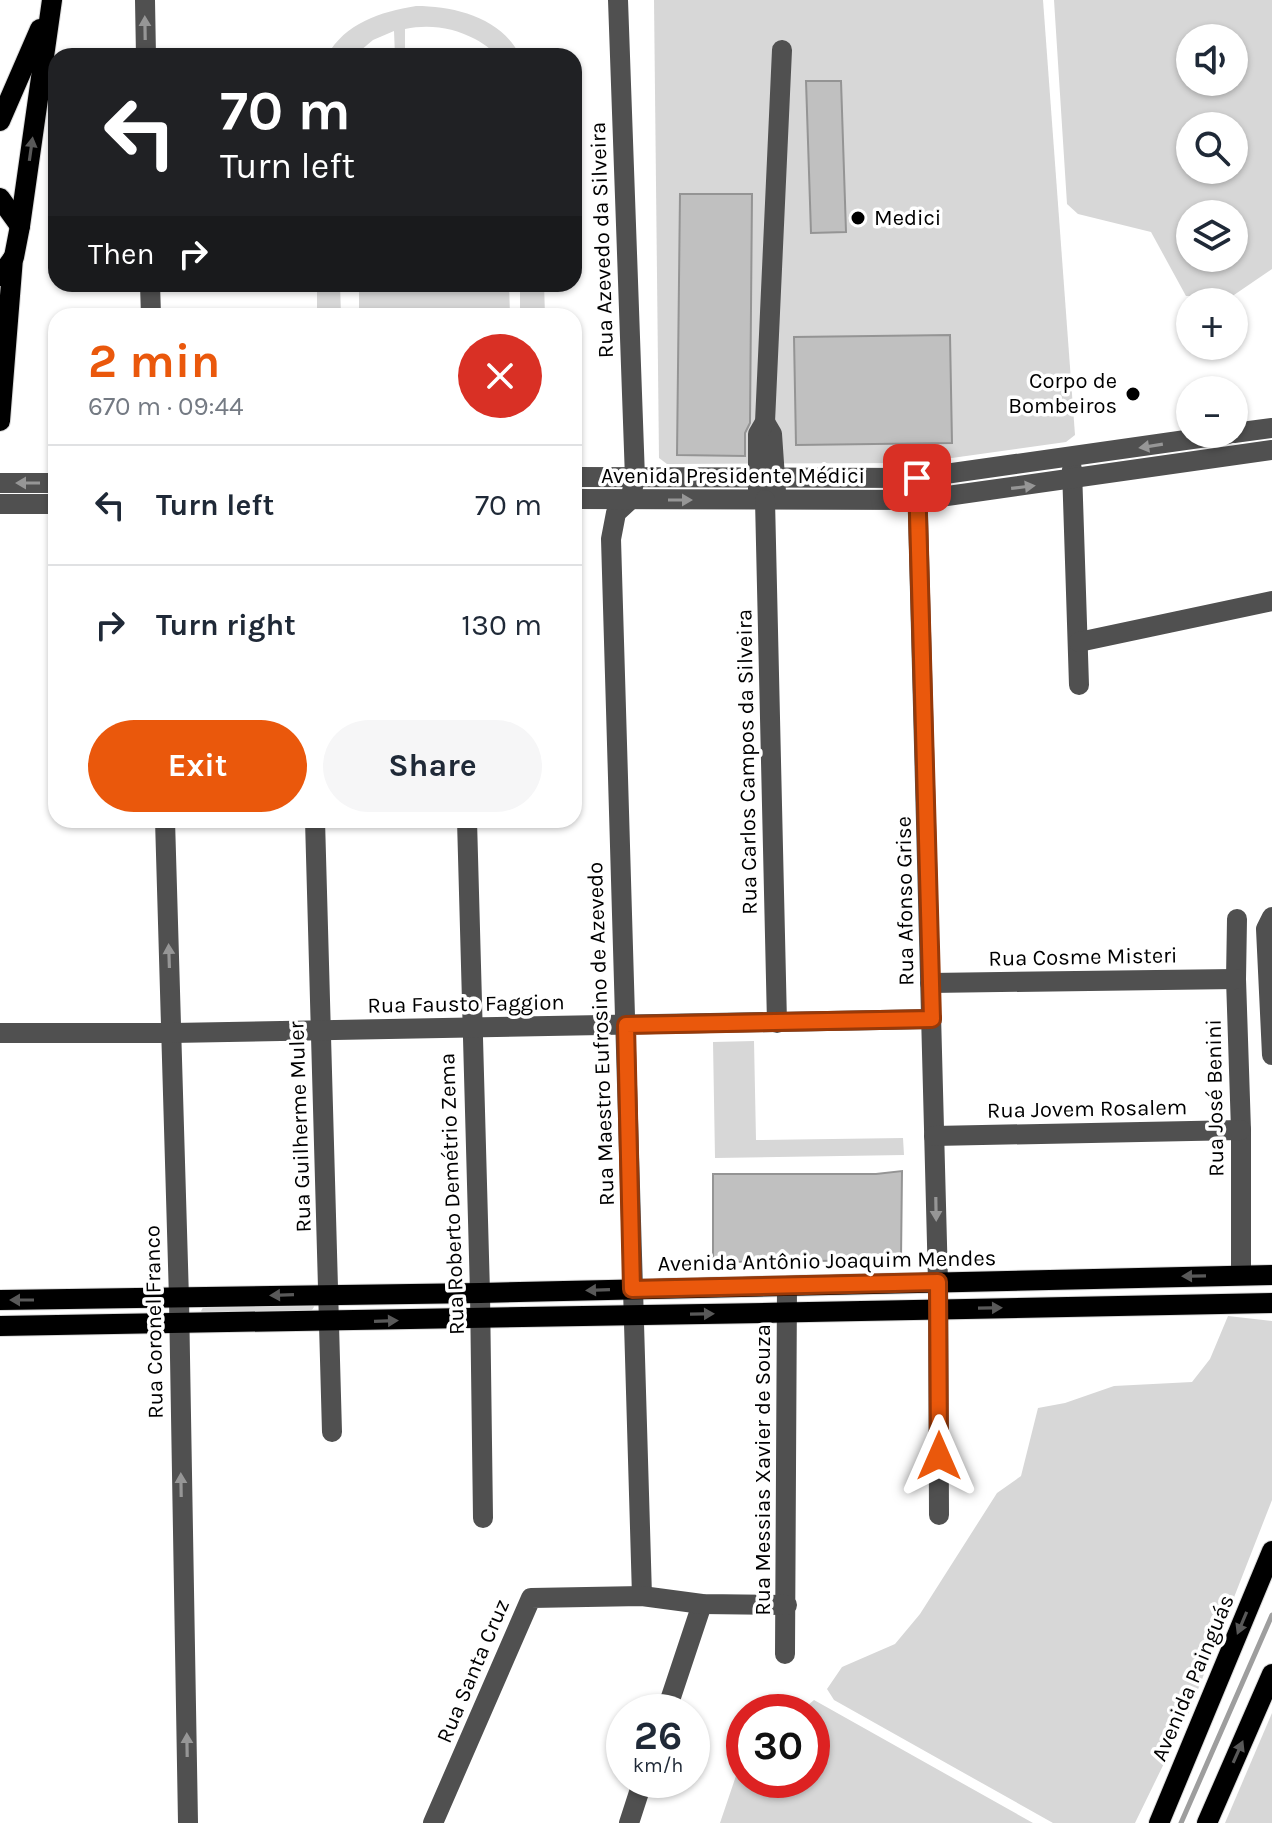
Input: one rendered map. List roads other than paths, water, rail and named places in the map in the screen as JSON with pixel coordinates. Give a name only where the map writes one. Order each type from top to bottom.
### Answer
[{"type":"main road","points":[[0,121],[52,2]]},
{"type":"main road","points":[[0,421],[14,257],[52,2]]},
{"type":"main road","points":[[0,198],[20,226]]},
{"type":"main road","points":[[0,276],[14,257]]},
{"type":"main road","name":"Avenida Antônio Joaquim Mendes","points":[[0,1300],[179,1299],[1272,1275]]},
{"type":"main road","points":[[0,1326],[330,1323],[480,1317],[1272,1303]]},
{"type":"main road","name":"Avenida Painguás","points":[[1159,1823],[1272,1551]]},
{"type":"main road","points":[[1207,1823],[1272,1674]]},
{"type":"street","points":[[145,0],[146,48]]},
{"type":"street","name":"Rua Azevedo da Silveira","points":[[618,0],[635,478]]},
{"type":"street","name":"Rua Carlos Campos da Silveira","points":[[777,1023],[767,500],[772,434],[765,422],[782,50]]},
{"type":"street","name":"Avenida Presidente Médici","points":[[1248,431],[1272,428]]},
{"type":"street","name":"Avenida Presidente Médici","points":[[582,477],[917,478],[1176,442]]},
{"type":"street","points":[[1219,457],[1221,448]]},
{"type":"street","name":"Avenida Presidente Médici","points":[[582,499],[919,500],[1272,450]]},
{"type":"street","points":[[1071,458],[1079,685]]},
{"type":"street","points":[[988,469],[990,491]]},
{"type":"street","name":"Rua Maestro Eufrosino de Azevedo","points":[[635,478],[630,500],[616,513],[611,539],[642,1596]]},
{"type":"street","name":"Rua Afonso Grise","points":[[917,478],[938,1282],[939,1515]]},
{"type":"street","points":[[0,483],[48,483]]},
{"type":"street","points":[[0,504],[48,504]]},
{"type":"street","points":[[1079,642],[1272,601]]},
{"type":"street","name":"Rua Coronel Franco","points":[[165,828],[179,1299],[188,1823]]},
{"type":"street","name":"Rua Guilherme Muler","points":[[315,828],[332,1432]]},
{"type":"street","name":"Rua Roberto Demétrio Zema","points":[[467,828],[483,1518]]},
{"type":"street","points":[[1239,1055],[1272,1055],[1271,973],[1266,929],[1272,917]]},
{"type":"street","name":"Rua José Benini","points":[[1237,919],[1241,1275]]},
{"type":"street","name":"Rua Cosme Misteri","points":[[930,983],[1236,979]]},
{"type":"street","name":"Rua Fausto Faggion","points":[[0,1033],[471,1029],[932,1019]]},
{"type":"street","name":"Rua Jovem Rosalem","points":[[934,1136],[1241,1130]]},
{"type":"street","name":"Rua Messias Xavier de Souza","points":[[785,1654],[787,1286]]},
{"type":"street","name":"Rua Santa Cruz","points":[[433,1823],[531,1598],[642,1596],[702,1604],[787,1605]]},
{"type":"street","points":[[672,1694],[702,1604]]},
{"type":"street","points":[[629,1823],[637,1798]]},
{"type":"waterway","points":[[1181,1823],[1272,1615]]},
{"type":"place","name":"Medici","points":[[858,218]]},
{"type":"place","name":"Corpo de Bombeiros","points":[[1133,394]]}]
